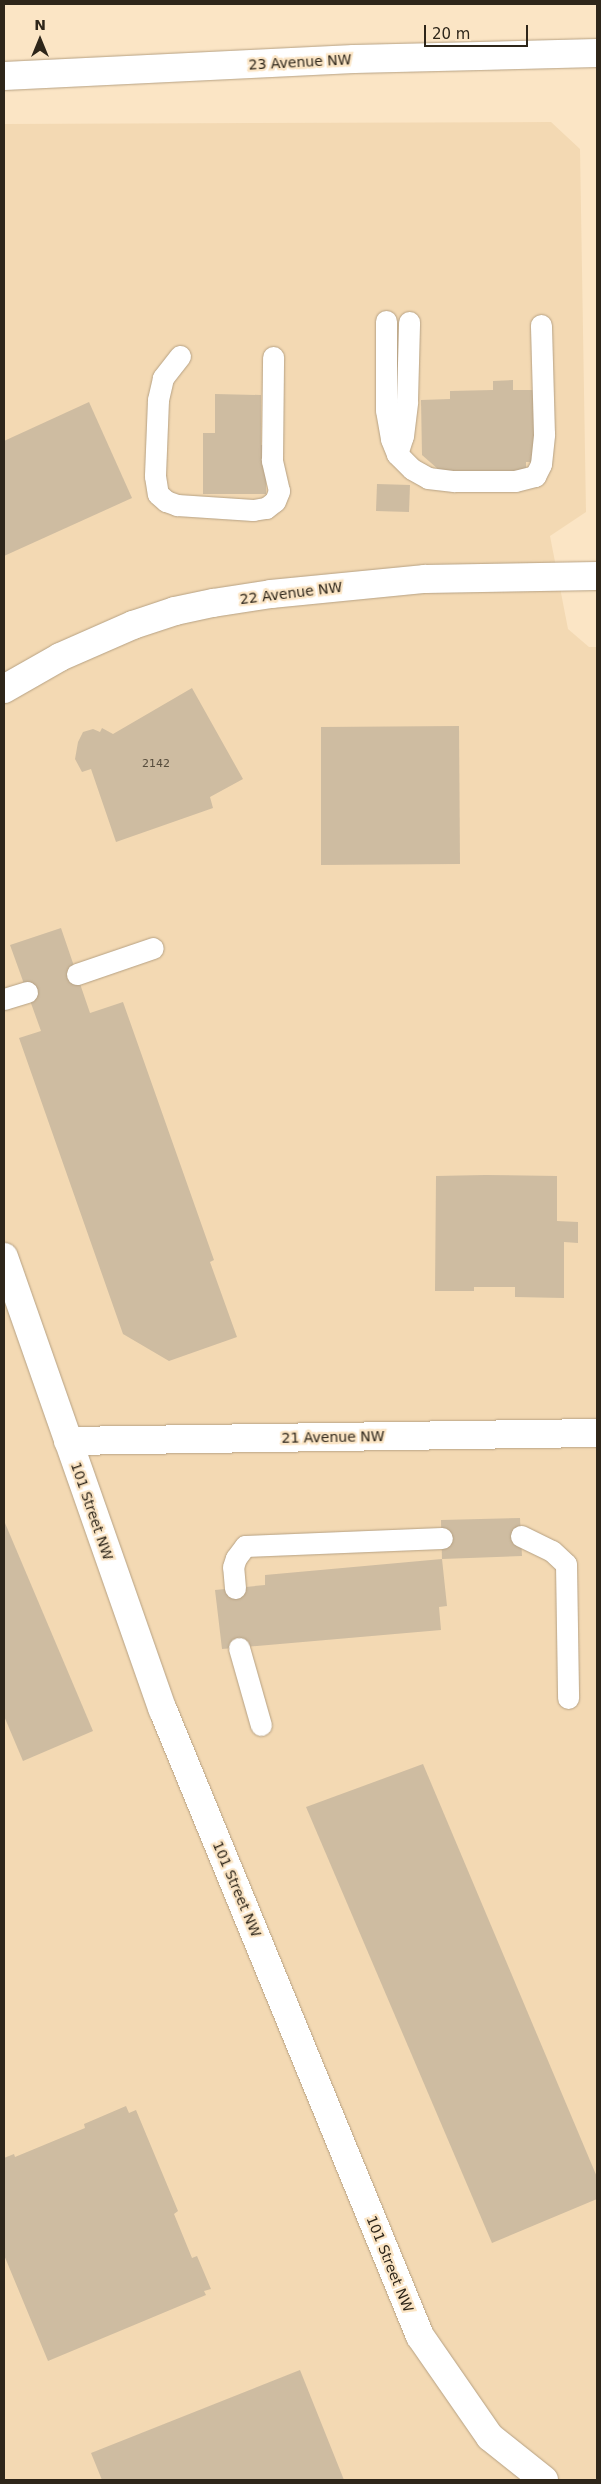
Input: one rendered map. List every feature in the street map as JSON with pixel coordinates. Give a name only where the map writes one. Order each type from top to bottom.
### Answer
[{"type":"street","name":"23 Avenue NW","points":[[4,76],[354,59],[597,53]]},
{"type":"street","name":"22 Avenue NW","points":[[4,689],[60,657],[133,625],[175,611],[214,603],[271,594],[425,580],[597,576]]},
{"type":"street","name":"101 Street NW","points":[[4,1256],[181,1758],[235,1881],[420,2336],[490,2437],[544,2480]]},
{"type":"street","name":"21 Avenue NW","points":[[68,1441],[597,1434]]},
{"type":"lane","points":[[386,321],[386,410],[390,439],[397,454],[412,469],[428,478],[454,481],[515,481],[535,476],[541,464],[544,434],[541,325]]},
{"type":"lane","points":[[397,454],[403,436],[407,401],[409,322]]},
{"type":"lane","points":[[180,356],[163,378],[158,400],[155,476],[158,494],[166,501],[178,505],[253,510],[266,508],[275,500],[279,491],[272,460],[273,357]]},
{"type":"lane","points":[[77,974],[153,948]]},
{"type":"lane","points":[[4,999],[27,992]]},
{"type":"lane","points":[[521,1536],[552,1551],[566,1564],[568,1698]]},
{"type":"lane","points":[[235,1588],[233,1568],[236,1558],[245,1546],[442,1538]]},
{"type":"lane","points":[[240,1648],[261,1725]]},
{"type":"shaded area","points":[[551,122],[580,149],[586,512],[550,536],[568,629],[589,647],[597,647],[597,2480],[4,2480],[4,124]]},
{"type":"building","points":[[513,380],[513,390],[536,390],[537,462],[526,462],[526,476],[447,477],[422,455],[421,400],[450,399],[450,391],[493,390],[493,381]]},
{"type":"building","points":[[215,394],[261,395],[261,445],[266,445],[266,494],[203,494],[203,433],[215,433]]},
{"type":"building","points":[[89,402],[132,498],[4,556],[4,441]]},
{"type":"building","points":[[377,484],[410,485],[409,512],[376,511]]},
{"type":"building","points":[[192,688],[243,779],[210,797],[213,808],[116,842],[91,769],[82,772],[75,759],[78,742],[83,732],[93,729],[100,732],[102,728],[113,734]]},
{"type":"building","points":[[459,726],[460,864],[321,865],[321,727]]},
{"type":"building","points":[[61,928],[90,1013],[123,1002],[214,1260],[210,1262],[237,1337],[169,1361],[123,1334],[19,1038],[41,1031],[10,945]]},
{"type":"building","points":[[436,1176],[557,1176],[557,1221],[578,1222],[578,1243],[564,1242],[564,1298],[515,1297],[515,1287],[474,1287],[474,1291],[435,1291]]},
{"type":"building","points":[[520,1518],[522,1556],[442,1559],[441,1520]]},
{"type":"building","points":[[5,1523],[93,1731],[23,1761],[4,1716]]},
{"type":"building","points":[[442,1559],[447,1606],[439,1607],[441,1630],[222,1649],[215,1590],[265,1585],[265,1575]]},
{"type":"building","points":[[423,1764],[597,2177],[597,2199],[492,2243],[306,1807]]},
{"type":"building","points":[[126,2106],[129,2113],[136,2110],[178,2211],[174,2214],[192,2258],[197,2256],[211,2289],[204,2291],[206,2295],[48,2361],[4,2255],[4,2158],[14,2154],[15,2157],[85,2128],[84,2124]]},
{"type":"building","points":[[300,2370],[344,2480],[102,2480],[91,2453]]}]
